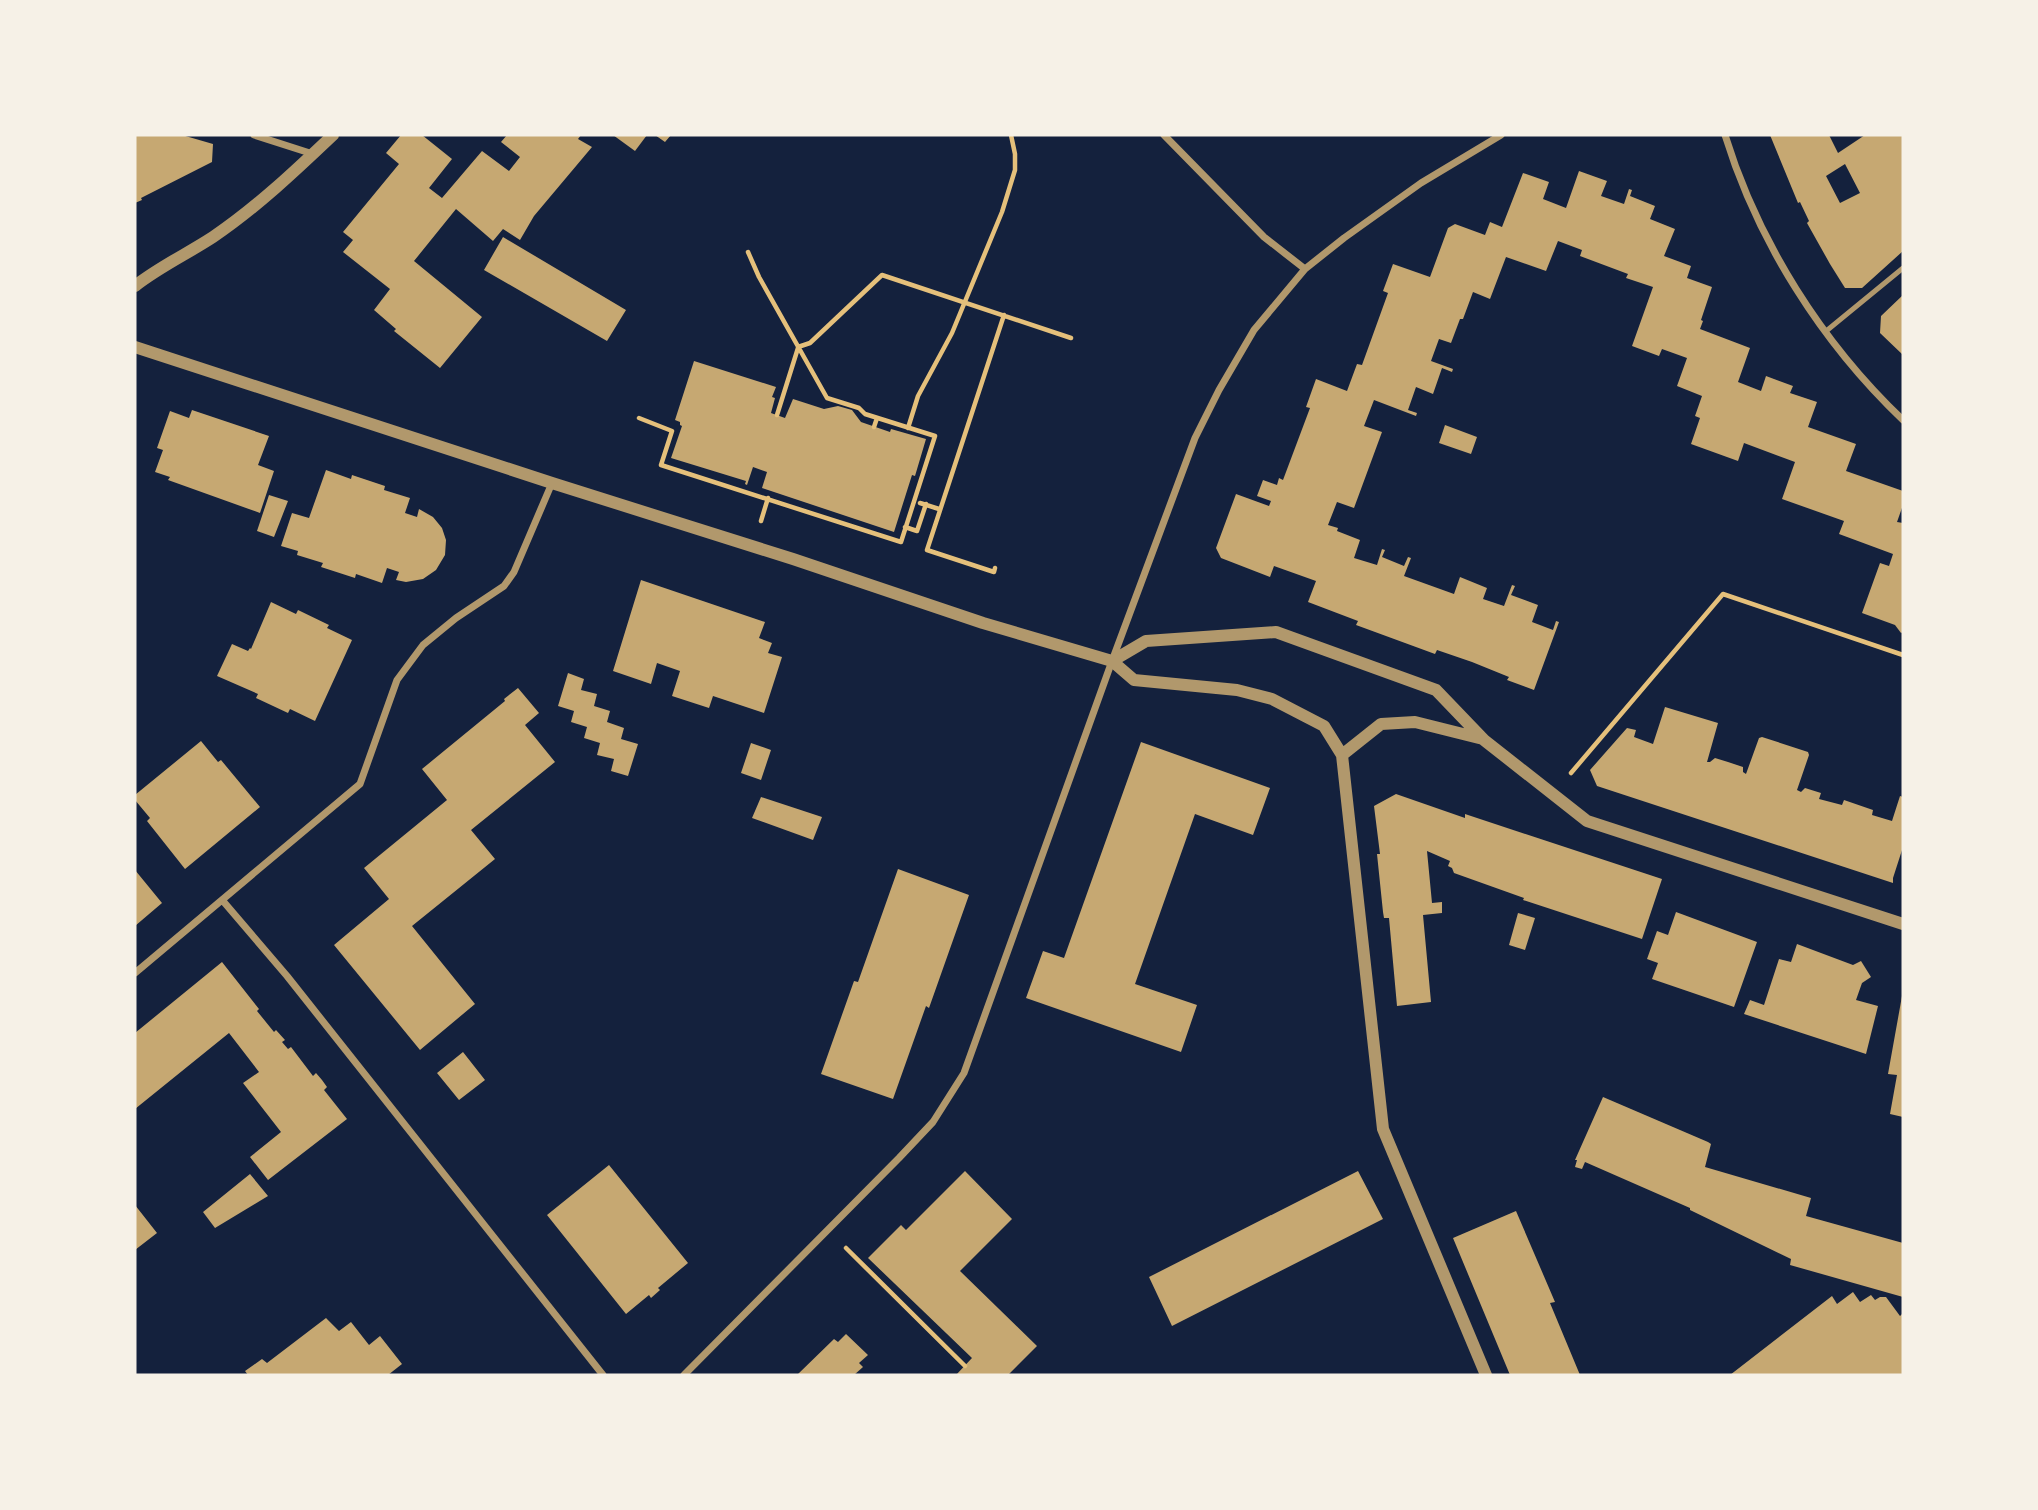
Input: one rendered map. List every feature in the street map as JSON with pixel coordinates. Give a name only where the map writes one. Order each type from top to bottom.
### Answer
[{"type":"street","points":[[254,135],[313,153]]},
{"type":"street","points":[[135,286],[237,219],[284,181],[333,135]]},
{"type":"street","points":[[1164,135],[1264,237],[1305,269]]},
{"type":"street","points":[[684,1375],[933,1122],[964,1073],[1195,439],[1254,330],[1305,269],[1344,238],[1422,183],[1501,135]]},
{"type":"street","points":[[1725,135],[1735,167],[1768,242],[1825,332],[1903,420]]},
{"type":"street","points":[[135,346],[552,483],[783,555],[983,623],[1112,661],[1134,680],[1237,690],[1272,699],[1324,726],[1342,755],[1383,1129],[1486,1375]]},
{"type":"street","points":[[135,972],[360,784],[397,680],[423,645],[456,618],[504,586],[514,572],[552,483]]},
{"type":"street","points":[[1112,661],[1146,640],[1276,632],[1436,690],[1484,740],[1587,821],[1903,924]]},
{"type":"street","points":[[1342,755],[1381,724],[1415,722],[1484,740]]},
{"type":"street","points":[[223,901],[287,976],[603,1375]]},
{"type":"lane","points":[[1825,332],[1903,268]]},
{"type":"path","points":[[908,428],[918,396],[958,320],[1002,212],[1015,170],[1015,155],[1010,135]]},
{"type":"path","points":[[639,418],[673,431],[661,464],[901,542],[935,436],[865,414],[859,408],[827,398],[759,277],[748,252]]},
{"type":"path","points":[[798,347],[810,344],[882,275],[1071,338]]},
{"type":"path","points":[[995,568],[994,572],[927,550],[1004,315]]},
{"type":"path","points":[[778,415],[798,347]]},
{"type":"path","points":[[874,427],[877,418]]},
{"type":"path","points":[[704,478],[707,469]]},
{"type":"path","points":[[905,527],[917,531],[923,504],[939,509]]},
{"type":"path","points":[[826,517],[829,510]]},
{"type":"path","points":[[1552,795],[1723,594],[1903,654]]},
{"type":"path","points":[[828,1230],[965,1366]]},
{"type":"building","points":[[135,135],[182,135],[213,144],[212,162],[135,203]]},
{"type":"building","points":[[401,135],[422,135],[452,159],[429,188],[442,198],[482,151],[509,171],[520,157],[501,142],[507,135],[581,135],[578,139],[592,147],[534,216],[520,240],[503,229],[493,241],[456,209],[414,261],[482,317],[440,368],[394,331],[396,329],[374,310],[390,289],[343,252],[353,240],[343,232],[399,164],[386,153]]},
{"type":"building","points":[[613,135],[647,135],[635,151]]},
{"type":"building","points":[[655,135],[671,135],[665,142]]},
{"type":"building","points":[[1770,135],[1829,135],[1838,153],[1865,135],[1903,135],[1903,251],[1862,288],[1845,288],[1807,223],[1809,221],[1800,202],[1798,203]],"holes":[[[1845,164],[1860,193],[1840,203],[1826,176]]]},
{"type":"building","points":[[1579,171],[1607,181],[1601,196],[1624,204],[1629,189],[1632,190],[1630,196],[1655,206],[1650,219],[1675,229],[1664,256],[1691,266],[1687,278],[1712,287],[1700,329],[1750,348],[1738,382],[1761,391],[1766,376],[1793,386],[1790,393],[1817,402],[1808,427],[1856,444],[1846,471],[1903,491],[1903,505],[1897,522],[1903,523],[1903,632],[1895,625],[1862,613],[1880,563],[1889,566],[1893,554],[1839,534],[1844,521],[1782,499],[1795,462],[1744,443],[1738,461],[1691,444],[1700,418],[1695,416],[1702,396],[1677,386],[1687,358],[1662,349],[1659,356],[1632,346],[1653,287],[1626,278],[1628,274],[1580,256],[1582,250],[1558,241],[1546,271],[1506,257],[1490,299],[1473,292],[1451,343],[1439,339],[1431,361],[1453,369],[1452,372],[1442,368],[1433,394],[1416,387],[1408,410],[1417,413],[1416,416],[1374,400],[1364,426],[1382,432],[1354,508],[1337,502],[1328,525],[1360,540],[1354,558],[1377,565],[1382,549],[1385,550],[1382,557],[1404,566],[1408,557],[1411,558],[1404,576],[1454,594],[1460,577],[1487,588],[1483,599],[1504,606],[1512,585],[1515,586],[1511,595],[1538,605],[1532,622],[1553,630],[1556,621],[1559,622],[1534,690],[1472,662],[1437,650],[1435,654],[1356,625],[1358,621],[1308,602],[1316,581],[1274,566],[1270,577],[1221,558],[1216,548],[1236,494],[1269,506],[1271,501],[1257,496],[1263,480],[1277,485],[1279,478],[1283,480],[1310,408],[1306,407],[1316,379],[1347,391],[1357,364],[1362,365],[1388,293],[1383,291],[1393,264],[1430,277],[1448,228],[1455,224],[1485,235],[1490,222],[1502,227],[1523,173],[1549,182],[1543,199],[1566,208]]},
{"type":"building","points":[[503,237],[626,310],[607,341],[484,270]]},
{"type":"building","points":[[1903,295],[1903,355],[1880,333],[1881,316]]},
{"type":"building","points":[[694,361],[776,387],[771,413],[785,418],[793,399],[824,409],[838,406],[852,410],[861,422],[890,432],[891,429],[926,439],[894,532],[762,488],[767,472],[753,467],[747,485],[746,481],[671,458],[682,426],[675,420]]},
{"type":"building","points":[[192,410],[269,436],[258,465],[274,471],[260,513],[168,480],[170,477],[155,472],[163,450],[157,448],[170,411],[189,418]]},
{"type":"building","points":[[1445,425],[1477,437],[1471,454],[1439,443]]},
{"type":"building","points":[[326,470],[351,479],[352,475],[385,486],[384,490],[410,498],[405,513],[417,517],[419,509],[433,517],[442,528],[446,540],[445,555],[436,570],[423,579],[406,582],[396,580],[399,572],[387,568],[382,583],[356,574],[355,578],[321,567],[323,563],[297,555],[298,551],[281,546],[292,513],[309,518]]},
{"type":"building","points":[[269,495],[288,501],[274,537],[257,531]]},
{"type":"building","points":[[641,580],[765,622],[759,638],[772,643],[768,653],[782,657],[764,713],[713,696],[709,708],[672,696],[680,671],[657,663],[651,684],[613,671]]},
{"type":"building","points":[[271,602],[296,614],[298,610],[352,640],[315,721],[290,709],[288,713],[256,698],[258,694],[217,676],[232,644],[248,651],[251,649]]},
{"type":"building","points":[[568,673],[584,679],[581,690],[597,694],[594,706],[610,711],[607,722],[624,728],[621,739],[638,744],[628,776],[611,771],[614,759],[597,755],[600,743],[584,738],[587,727],[571,722],[574,711],[558,706]]},
{"type":"building","points":[[518,688],[539,713],[525,725],[555,762],[471,830],[495,859],[412,926],[475,1004],[420,1050],[334,945],[389,899],[364,868],[447,800],[422,769]]},
{"type":"building","points":[[1665,707],[1718,723],[1707,762],[1715,758],[1728,762],[1743,767],[1746,774],[1759,738],[1762,737],[1808,752],[1797,790],[1801,792],[1805,788],[1821,793],[1819,799],[1842,805],[1844,800],[1873,810],[1872,815],[1892,821],[1900,796],[1903,797],[1903,847],[1893,883],[1597,786],[1590,770],[1627,728],[1636,730],[1634,737],[1653,744]]},
{"type":"building","points":[[201,741],[218,762],[221,760],[260,807],[185,869],[147,821],[150,818],[135,800],[135,795]]},
{"type":"building","points":[[1141,742],[1270,788],[1253,835],[1195,814],[1135,984],[1197,1005],[1181,1052],[1026,998],[1043,951],[1064,958]]},
{"type":"building","points":[[751,743],[771,750],[761,780],[741,773]]},
{"type":"building","points":[[1396,794],[1662,879],[1642,939],[1523,900],[1524,898],[1454,873],[1448,866],[1450,861],[1427,851],[1432,903],[1442,902],[1442,913],[1423,915],[1431,1002],[1397,1006],[1389,918],[1384,918],[1383,912],[1374,806]]},
{"type":"building","points":[[761,797],[822,817],[813,840],[752,818]]},
{"type":"building","points":[[898,869],[969,895],[893,1099],[821,1074],[854,981],[858,982]]},
{"type":"building","points":[[135,870],[162,903],[135,926]]},
{"type":"building","points":[[1676,912],[1757,942],[1734,1007],[1652,979],[1658,963],[1647,959],[1657,931],[1668,935]]},
{"type":"building","points":[[1518,913],[1535,918],[1525,950],[1509,945]]},
{"type":"building","points":[[1797,944],[1853,965],[1861,961],[1871,977],[1862,983],[1856,1000],[1878,1006],[1866,1054],[1744,1014],[1750,1000],[1764,1005],[1779,959],[1791,962]]},
{"type":"building","points":[[222,962],[259,1009],[257,1011],[274,1032],[276,1030],[285,1040],[282,1042],[288,1049],[291,1047],[313,1076],[316,1073],[322,1080],[327,1087],[324,1090],[347,1119],[268,1180],[250,1157],[281,1132],[243,1083],[259,1072],[229,1033],[135,1109],[135,1033]]},
{"type":"building","points":[[1902,996],[1903,1117],[1890,1114],[1897,1075],[1888,1074]]},
{"type":"building","points":[[463,1052],[485,1080],[459,1100],[437,1073]]},
{"type":"building","points":[[1603,1097],[1711,1144],[1705,1167],[1811,1198],[1806,1216],[1903,1243],[1903,1297],[1790,1265],[1791,1259],[1690,1208],[1585,1162],[1582,1169],[1575,1167],[1575,1160]]},
{"type":"building","points":[[609,1165],[688,1263],[658,1288],[660,1290],[651,1298],[649,1295],[626,1314],[547,1215]]},
{"type":"building","points":[[965,1171],[1012,1219],[960,1271],[1037,1346],[1008,1375],[956,1375],[972,1358],[868,1258],[901,1225],[906,1230]]},
{"type":"building","points":[[1358,1171],[1383,1219],[1172,1326],[1149,1277]]},
{"type":"building","points":[[250,1174],[268,1196],[215,1228],[203,1212]]},
{"type":"building","points":[[135,1205],[157,1233],[135,1250]]},
{"type":"building","points":[[1516,1211],[1555,1302],[1550,1303],[1580,1375],[1510,1375],[1453,1238]]},
{"type":"building","points":[[1853,1292],[1860,1302],[1871,1295],[1875,1300],[1886,1297],[1900,1316],[1903,1313],[1903,1375],[1730,1375],[1832,1296],[1837,1304]]},
{"type":"building","points":[[326,1318],[339,1331],[351,1322],[369,1345],[380,1336],[402,1364],[388,1375],[248,1375],[245,1371],[262,1359],[267,1363]]},
{"type":"building","points":[[846,1334],[868,1355],[859,1363],[863,1367],[854,1375],[797,1375],[834,1339],[838,1342]]}]
